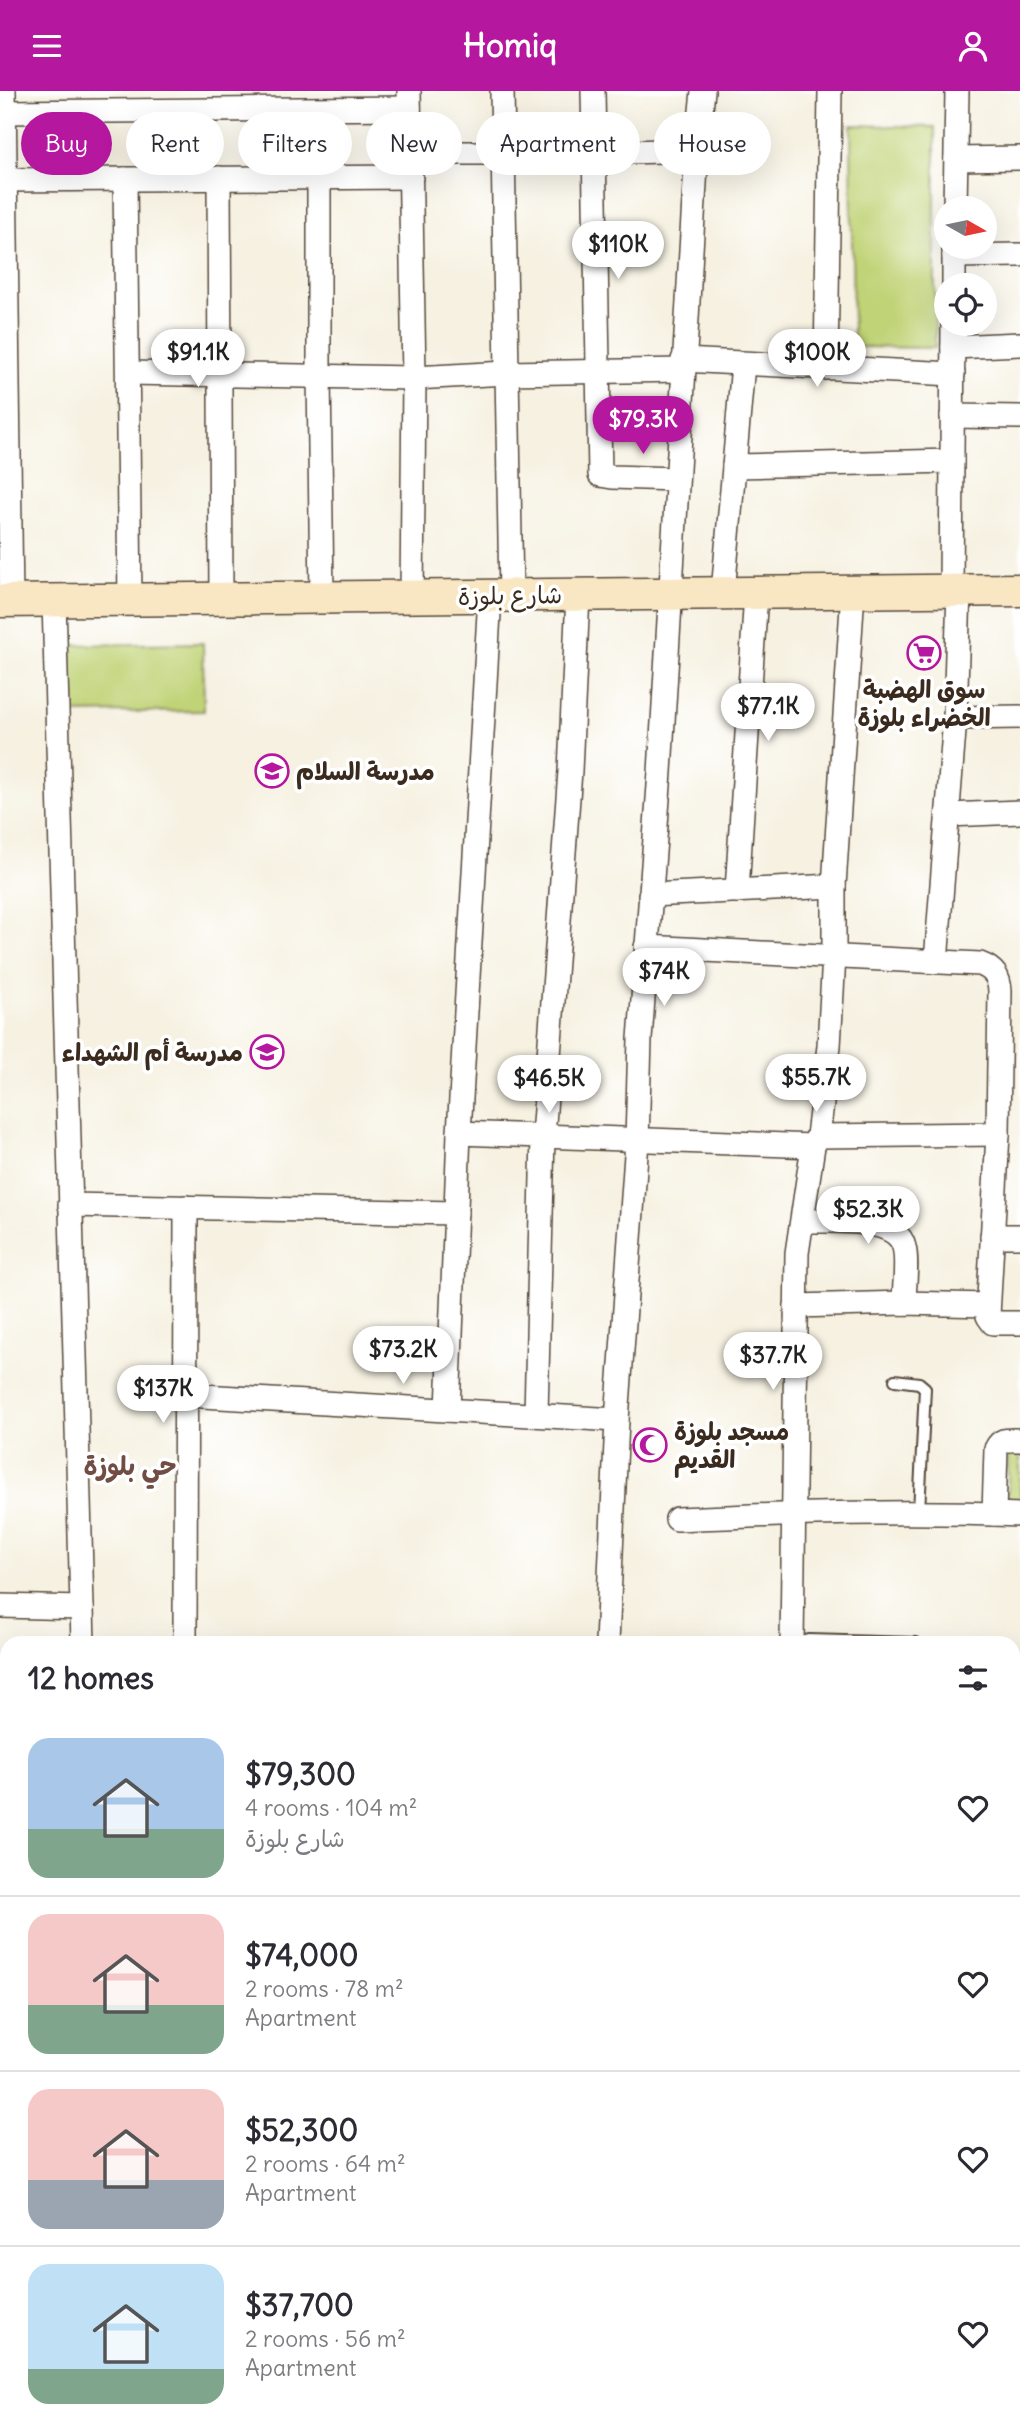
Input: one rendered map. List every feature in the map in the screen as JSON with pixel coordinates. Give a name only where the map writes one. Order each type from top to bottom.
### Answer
[{"type":"street","points":[[502,91],[502,112]]},
{"type":"street","points":[[593,91],[593,112]]},
{"type":"street","points":[[702,112],[704,91]]},
{"type":"street","points":[[826,367],[830,91]]},
{"type":"street","points":[[955,196],[957,91]]},
{"type":"street","points":[[6,601],[4,101],[409,99]]},
{"type":"street","points":[[956,159],[1020,158]]},
{"type":"street","points":[[3,167],[125,179],[411,177],[414,378],[412,597]]},
{"type":"street","points":[[448,1410],[459,1133],[500,596],[507,373],[503,175]]},
{"type":"street","points":[[594,175],[600,475],[676,479]]},
{"type":"street","points":[[607,1636],[617,1420],[637,1141],[640,1039],[661,758],[695,175]]},
{"type":"street","points":[[319,177],[323,597]]},
{"type":"street","points":[[219,178],[221,599]]},
{"type":"street","points":[[125,179],[130,600]]},
{"type":"street","points":[[998,254],[1020,255]]},
{"type":"street","points":[[936,962],[955,719],[953,336]]},
{"type":"street","points":[[960,336],[1020,344]]},
{"type":"street","points":[[723,593],[743,364]]},
{"type":"street","points":[[128,373],[414,378],[743,364],[953,374]]},
{"type":"street","points":[[952,416],[1020,417]]},
{"type":"street","points":[[734,466],[952,461]]},
{"type":"street","name":"شارع بلوزة","points":[[6,601],[1020,590]]},
{"type":"street","points":[[795,1636],[797,1253],[829,1046],[834,957],[834,886],[853,591]]},
{"type":"street","points":[[737,891],[756,593]]},
{"type":"street","points":[[536,1414],[543,1137],[570,771],[578,594]]},
{"type":"street","points":[[54,601],[83,1636]]},
{"type":"street","points":[[955,719],[1020,717]]},
{"type":"street","points":[[948,815],[1020,813]]},
{"type":"street","points":[[650,895],[834,886]]},
{"type":"street","points":[[646,947],[980,964],[995,972],[1000,982],[1010,1046],[998,1134],[988,1305],[990,1321],[999,1324],[1020,1323]]},
{"type":"street","points":[[459,1133],[637,1141],[816,1141],[998,1134]]},
{"type":"street","points":[[70,1205],[456,1213]]},
{"type":"street","points":[[185,1636],[186,1207]]},
{"type":"street","points":[[803,1221],[879,1224],[896,1232],[904,1246],[904,1303]]},
{"type":"street","points":[[992,1236],[1020,1236]]},
{"type":"street","points":[[796,1305],[988,1305]]},
{"type":"street","points":[[185,1395],[617,1420]]},
{"type":"street","points":[[994,1514],[996,1450],[999,1442],[1020,1440]]},
{"type":"street","points":[[677,1519],[919,1512],[1020,1515]]},
{"type":"street","points":[[0,1607],[82,1608]]},
{"type":"lane","points":[[895,1380],[919,1383],[925,1388],[919,1512]]},
{"type":"green space","points":[[851,125],[935,127],[935,348],[853,347]]},
{"type":"green space","points":[[203,643],[204,711],[71,713],[70,645]]},
{"type":"green space","points":[[1008,1451],[1020,1452],[1020,1504],[1008,1504]]},
{"type":"place","name":"سوق الهضبة الخضراء بلوزة","points":[[924,653]]},
{"type":"place","name":"مدرسة السلام","points":[[272,771]]},
{"type":"place","name":"مدرسة أم الشهداء","points":[[267,1052]]},
{"type":"place","name":"مسجد بلوزة القديم","points":[[650,1445]]},
{"type":"district","name":"حي بلوزة","points":[[130,1465]]}]
